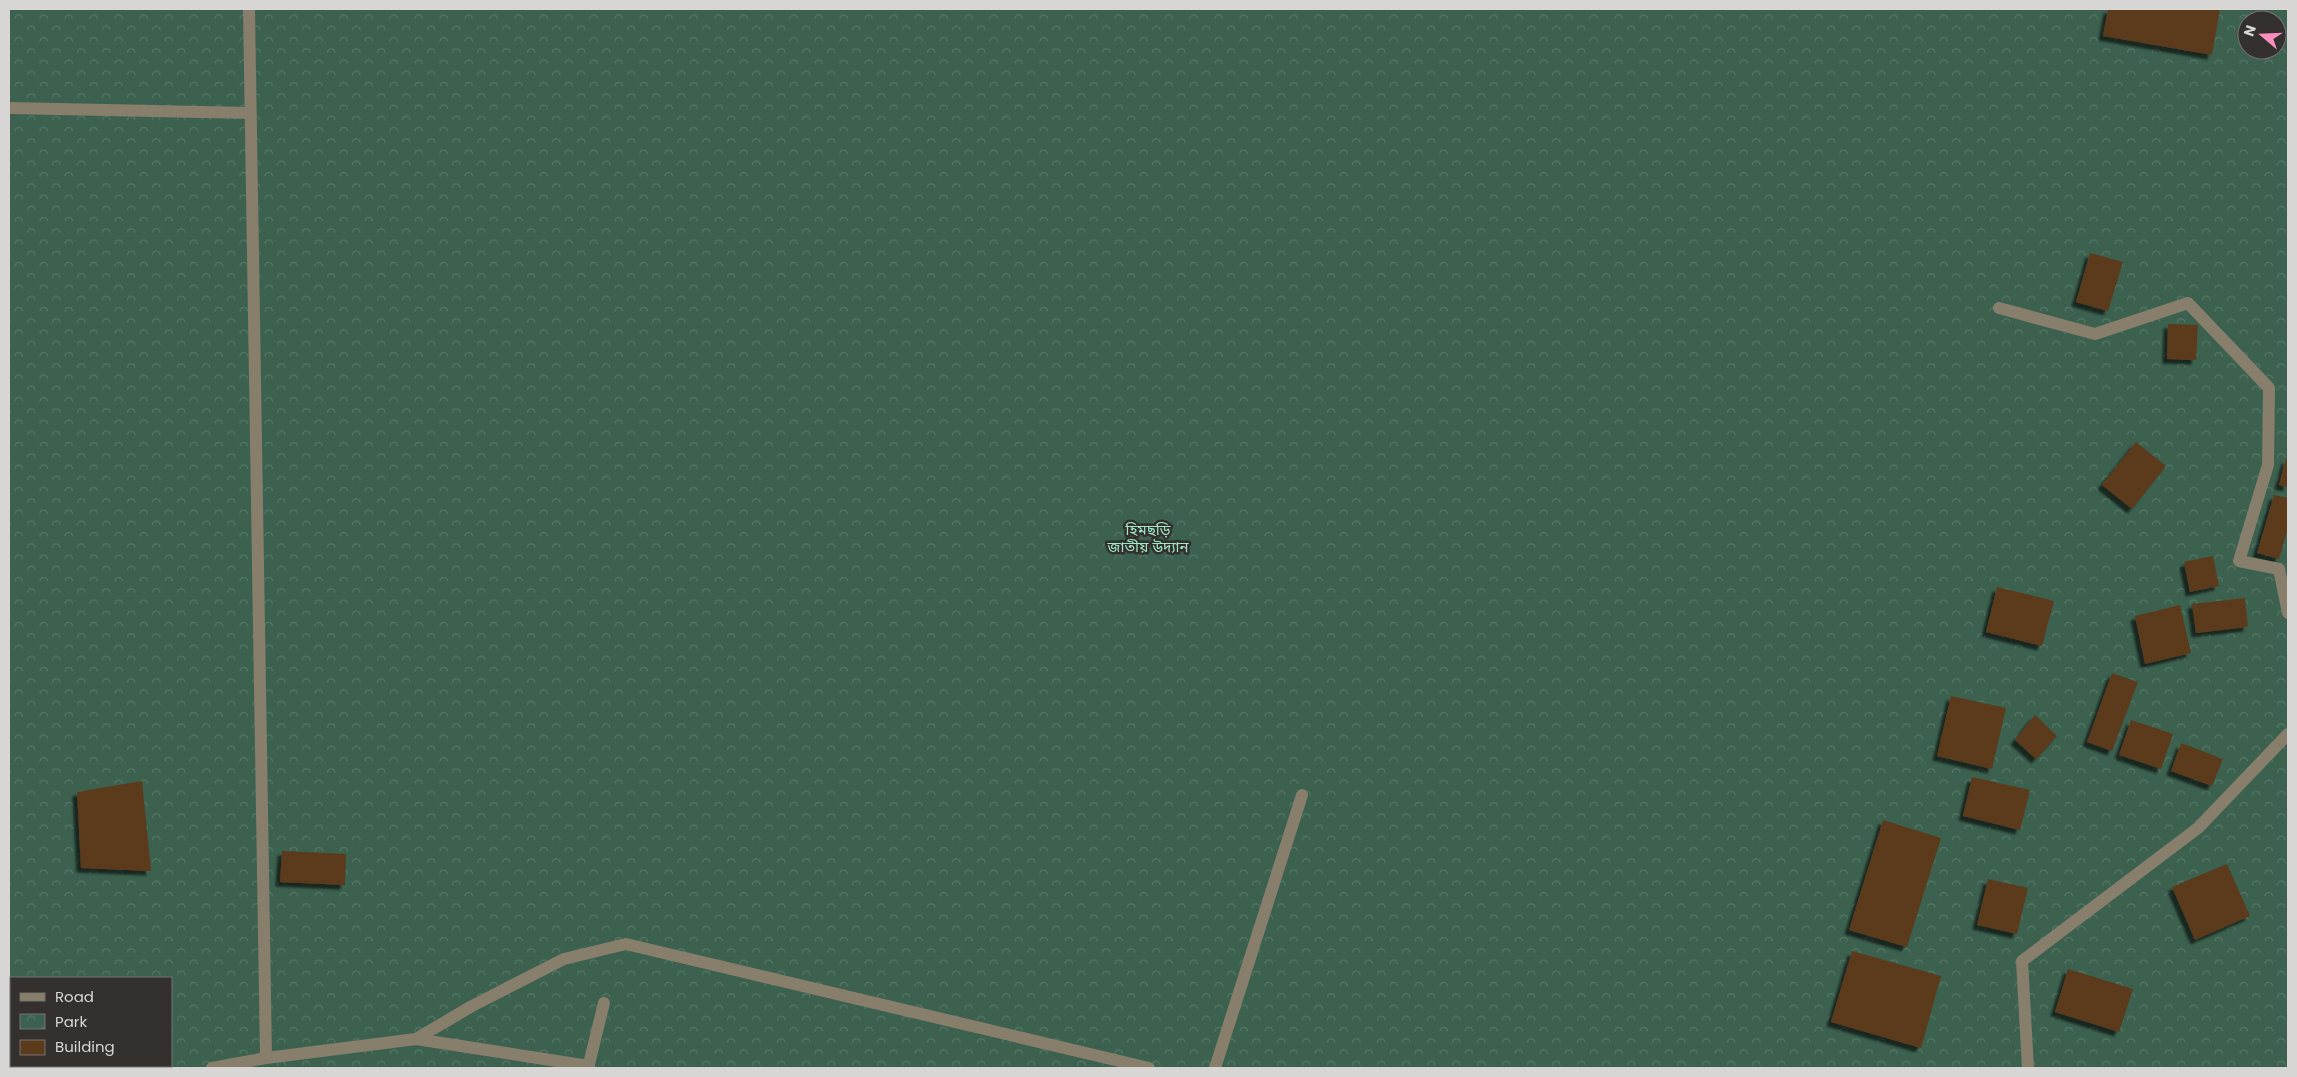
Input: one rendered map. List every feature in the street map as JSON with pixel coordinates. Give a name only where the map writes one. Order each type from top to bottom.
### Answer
[{"type":"street","points":[[249,9],[266,1058]]},
{"type":"street","points":[[9,108],[250,113]]},
{"type":"street","points":[[1999,308],[2095,334],[2188,303],[2269,388],[2268,464],[2239,561],[2278,569],[2288,613]]},
{"type":"street","points":[[2028,1068],[2022,961],[2198,828],[2288,734]]},
{"type":"street","points":[[1215,1068],[1302,795]]},
{"type":"street","points":[[416,1039],[472,1006],[564,959],[626,944],[1149,1068]]},
{"type":"street","points":[[212,1068],[266,1058],[416,1039],[588,1067],[604,1003]]},
{"type":"green space","name":"হিমছড়ি জাতীয় উদ্যান","points":[[9,9],[2288,9],[2288,1068],[9,1068]]},
{"type":"building","points":[[2108,9],[2220,9],[2212,55],[2103,36]]},
{"type":"building","points":[[2090,253],[2123,262],[2108,311],[2076,302]]},
{"type":"building","points":[[2168,324],[2198,325],[2196,360],[2167,359]]},
{"type":"building","points":[[2136,442],[2166,466],[2132,509],[2102,485]]},
{"type":"building","points":[[2286,459],[2288,459],[2288,487],[2279,485]]},
{"type":"building","points":[[2274,495],[2288,498],[2288,528],[2279,559],[2257,553]]},
{"type":"building","points":[[2213,556],[2219,586],[2190,592],[2184,562]]},
{"type":"building","points":[[1997,587],[2054,601],[2042,646],[1986,632]]},
{"type":"building","points":[[2245,598],[2248,627],[2196,633],[2192,604]]},
{"type":"building","points":[[2180,605],[2191,653],[2145,664],[2135,616]]},
{"type":"building","points":[[2112,673],[2138,682],[2112,751],[2087,742]]},
{"type":"building","points":[[1951,696],[2006,708],[1992,769],[1937,756]]},
{"type":"building","points":[[2035,715],[2057,736],[2036,759],[2015,740]]},
{"type":"building","points":[[2131,720],[2173,734],[2161,769],[2119,755]]},
{"type":"building","points":[[2181,743],[2223,759],[2212,786],[2171,771]]},
{"type":"building","points":[[1972,777],[2030,790],[2020,830],[1963,816]]},
{"type":"building","points":[[142,781],[151,871],[81,868],[77,792]]},
{"type":"building","points":[[1883,820],[1941,838],[1907,947],[1849,930]]},
{"type":"building","points":[[282,851],[346,854],[345,885],[280,882]]},
{"type":"building","points":[[2227,864],[2250,916],[2195,940],[2172,887]]},
{"type":"building","points":[[1988,879],[2028,888],[2017,934],[1977,925]]},
{"type":"building","points":[[1852,951],[1941,976],[1921,1048],[1831,1022]]},
{"type":"building","points":[[2068,969],[2133,989],[2119,1032],[2055,1012]]}]
